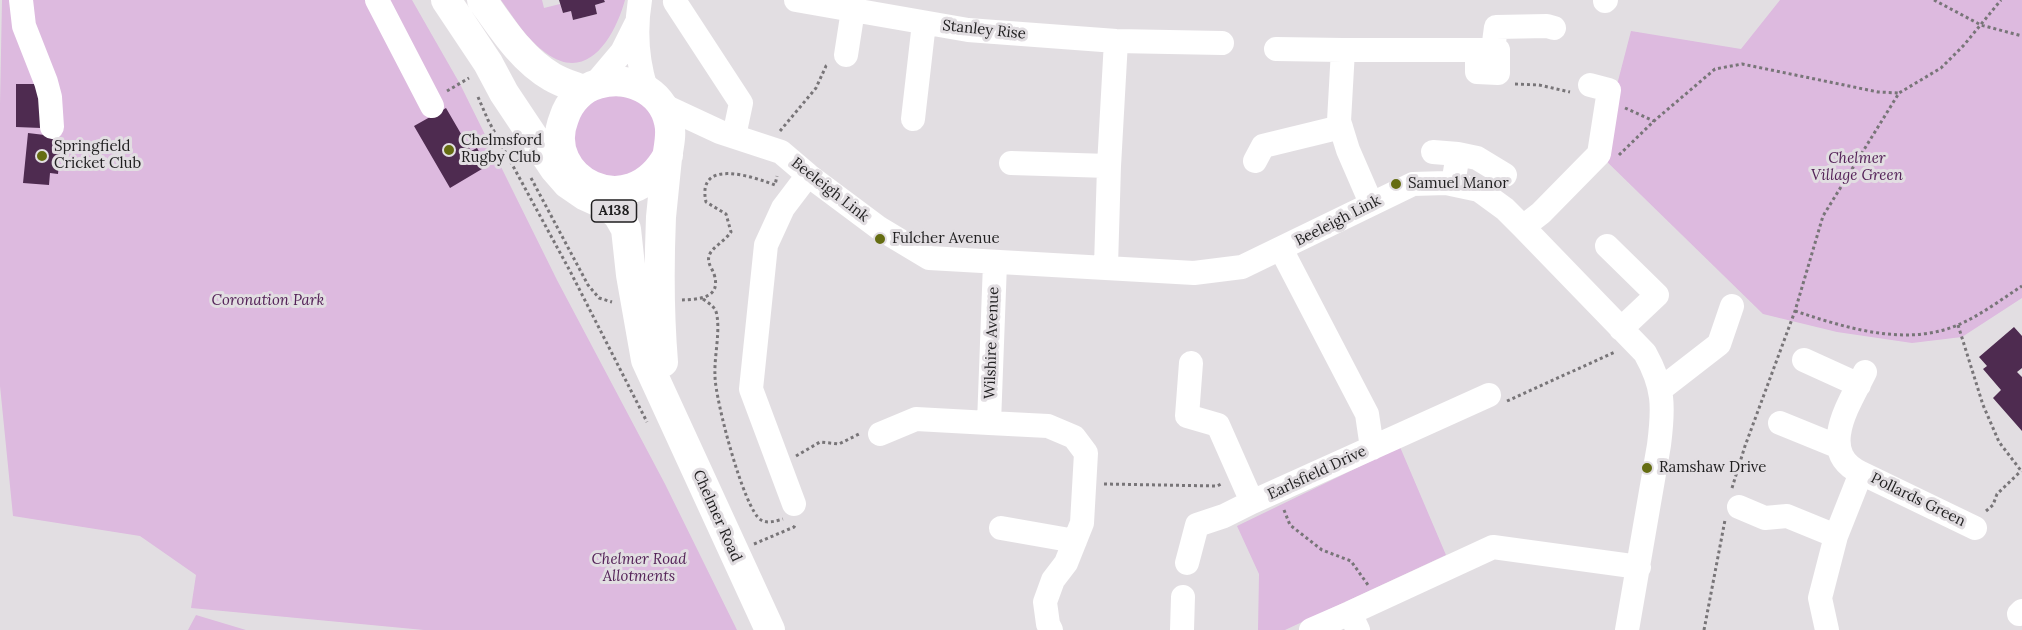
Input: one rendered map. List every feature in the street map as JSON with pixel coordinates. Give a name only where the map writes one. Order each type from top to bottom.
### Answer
[{"type":"main road","name":"Chelmer Road","points":[[446,0],[478,70],[504,93],[554,168],[568,184],[584,195],[606,205],[618,215],[626,229],[631,275],[646,360],[770,630]]},
{"type":"main road","points":[[482,0],[518,48],[540,70],[555,79],[589,87]]},
{"type":"main road","name":"Chelmer Road","points":[[478,70],[513,88],[578,177],[591,185],[625,198],[635,211],[641,228],[643,276],[640,326]]},
{"type":"main road","points":[[568,165],[562,151],[560,135],[563,119],[570,105],[589,87],[613,80],[630,82],[654,97]]},
{"type":"main road","name":"Chelmer Road","points":[[654,97],[669,120],[671,137],[661,216],[659,282],[666,401]]},
{"type":"main road","name":"Chelmer Road","points":[[605,190],[620,191],[635,188],[649,180],[660,168],[669,149]]},
{"type":"street","points":[[21,0],[24,26],[41,67],[50,97],[52,127]]},
{"type":"street","points":[[376,0],[431,103]]},
{"type":"street","points":[[640,0],[636,24],[641,73],[654,97]]},
{"type":"street","points":[[676,0],[675,2],[741,103],[727,134]]},
{"type":"street","name":"Stanley Rise","points":[[796,0],[968,30],[1116,40],[1222,43]]},
{"type":"street","points":[[846,55],[853,9]]},
{"type":"street","points":[[913,119],[924,23]]},
{"type":"street","points":[[589,87],[622,52],[636,24]]},
{"type":"street","points":[[1498,73],[1478,72],[1496,27],[1547,26],[1554,28]]},
{"type":"street","points":[[1106,266],[1116,40]]},
{"type":"street","points":[[1276,49],[1485,50]]},
{"type":"street","points":[[1343,50],[1339,122],[1348,150],[1371,203]]},
{"type":"street","points":[[1523,227],[1599,154],[1590,93]]},
{"type":"street","name":"Beeleigh Link","points":[[654,97],[727,134],[781,152],[879,228],[929,258],[995,263],[1106,266],[1194,273],[1242,267],[1413,184],[1446,183],[1479,190],[1505,209],[1523,227],[1645,353],[1655,371],[1661,389],[1663,416],[1627,630]]},
{"type":"street","points":[[1255,161],[1263,146],[1341,127]]},
{"type":"street","name":"Beeleigh Link","points":[[669,149],[691,134],[727,134]]},
{"type":"street","points":[[1433,152],[1478,158],[1505,175]]},
{"type":"street","points":[[1453,184],[1458,154]]},
{"type":"street","points":[[1011,163],[1109,166]]},
{"type":"street","points":[[794,510],[751,389],[766,245],[783,208],[808,175]]},
{"type":"street","points":[[1607,246],[1657,295],[1626,334]]},
{"type":"street","name":"Earlsfield Drive","points":[[1281,249],[1367,414],[1372,448]]},
{"type":"street","name":"Wilshire Avenue","points":[[989,423],[995,263]]},
{"type":"street","points":[[1661,389],[1719,344],[1732,306]]},
{"type":"street","points":[[1780,423],[1839,447],[1840,426],[1862,379],[1804,360]]},
{"type":"street","name":"Earlsfield Drive","points":[[1191,363],[1187,416],[1218,425],[1252,502],[1489,395]]},
{"type":"street","points":[[880,434],[916,419],[1048,426],[1074,437],[1086,453],[1082,523],[1066,563],[1053,580],[1045,602],[1051,630]]},
{"type":"street","name":"Pollards Green","points":[[1839,447],[1843,460],[1851,468],[1975,528]]},
{"type":"street","name":"Pollards Green","points":[[1827,630],[1820,598],[1836,536],[1861,472]]},
{"type":"street","points":[[1187,563],[1197,525],[1224,516],[1252,502]]},
{"type":"street","points":[[1732,505],[1765,518],[1787,516],[1836,536]]},
{"type":"street","points":[[1001,528],[1075,541]]},
{"type":"street","points":[[1311,630],[1354,621],[1382,598],[1493,547],[1639,567]]},
{"type":"street","points":[[1182,630],[1184,597]]},
{"type":"path","points":[[1934,0],[1981,26],[2022,36]]},
{"type":"path","points":[[1704,630],[1745,446],[1795,311],[1823,216],[1899,93],[1941,68],[1981,26],[2001,0]]},
{"type":"path","points":[[779,133],[816,88],[826,66],[846,55]]},
{"type":"path","points":[[1615,159],[1654,121],[1715,69],[1742,64],[1878,92],[1899,93]]},
{"type":"path","points":[[431,103],[478,70]]},
{"type":"path","points":[[1498,73],[1511,84],[1539,85],[1590,93],[1654,121]]},
{"type":"path","points":[[475,91],[488,120],[570,271],[649,426]]},
{"type":"path","points":[[696,300],[703,299],[712,293],[715,284],[709,256],[715,247],[726,241],[731,232],[726,214],[706,201],[704,192],[708,182],[721,172],[775,185]]},
{"type":"path","points":[[528,173],[588,285],[599,298],[610,302]]},
{"type":"path","points":[[1795,311],[1838,325],[1875,333],[1911,336],[1958,325],[2022,286]]},
{"type":"path","points":[[703,299],[715,308],[718,318],[715,378],[720,411],[729,446],[750,505],[759,519],[767,522],[794,510],[796,522],[794,526],[747,547],[735,536],[728,539]]},
{"type":"path","points":[[1958,325],[1983,405],[1995,433],[2021,471],[1996,494],[1993,505],[1977,518],[1975,528]]},
{"type":"path","points":[[1489,395],[1509,401],[1612,354],[1626,334]]},
{"type":"path","points":[[779,465],[820,442],[839,444],[867,430],[880,434]]},
{"type":"path","points":[[1084,483],[1217,486],[1241,477]]},
{"type":"path","points":[[1276,491],[1290,525],[1322,550],[1351,561],[1369,587],[1382,598]]},
{"type":"green space","name":"Coronation Park","points":[[2,0],[412,0],[460,84],[557,280],[665,484],[737,630],[424,630],[191,608],[196,575],[140,536],[13,516],[0,386]]},
{"type":"green space","points":[[501,0],[542,0],[544,8],[560,4],[563,13],[571,11],[573,20],[597,14],[595,5],[605,2],[604,0],[625,0],[607,41],[598,52],[575,63],[561,61],[539,48]]},
{"type":"green space","name":"Chelmer Village Green","points":[[1780,0],[2022,0],[2022,298],[1962,337],[1912,343],[1837,332],[1763,314],[1599,154],[1631,31],[1741,49]]},
{"type":"green space","points":[[601,94],[639,99],[657,122],[656,151],[637,173],[609,178],[585,167],[572,145],[574,120]]},
{"type":"green space","points":[[1400,447],[1446,555],[1285,630],[1258,630],[1259,574],[1237,526]]},
{"type":"green space","points":[[196,615],[246,630],[188,630]]},
{"type":"building","points":[[559,0],[604,0],[605,2],[595,5],[597,14],[573,20],[571,11],[563,13]]},
{"type":"building","points":[[16,84],[42,84],[41,128],[16,127]]},
{"type":"building","name":"Chelmsford Rugby Club","points":[[446,108],[471,151],[477,148],[487,166],[450,188],[414,126]]},
{"type":"building","name":"Springfield Cricket Club","points":[[28,133],[61,139],[58,174],[50,173],[49,185],[23,183]]},
{"type":"building","points":[[2014,327],[2022,336],[2022,368],[2017,372],[2022,377],[2022,431],[1993,398],[2001,390],[1983,369],[1987,366],[1979,357]]},
{"type":"place","name":"Chelmsford Rugby Club","points":[[449,150]]},
{"type":"place","name":"Springfield Cricket Club","points":[[42,156]]},
{"type":"place","name":"Samuel Manor","points":[[1396,184]]},
{"type":"place","name":"Fulcher Avenue","points":[[880,239]]},
{"type":"place","name":"Ramshaw Drive","points":[[1647,468]]},
{"type":"park label","name":"Chelmer Road Allotments","points":[[639,568]]}]
